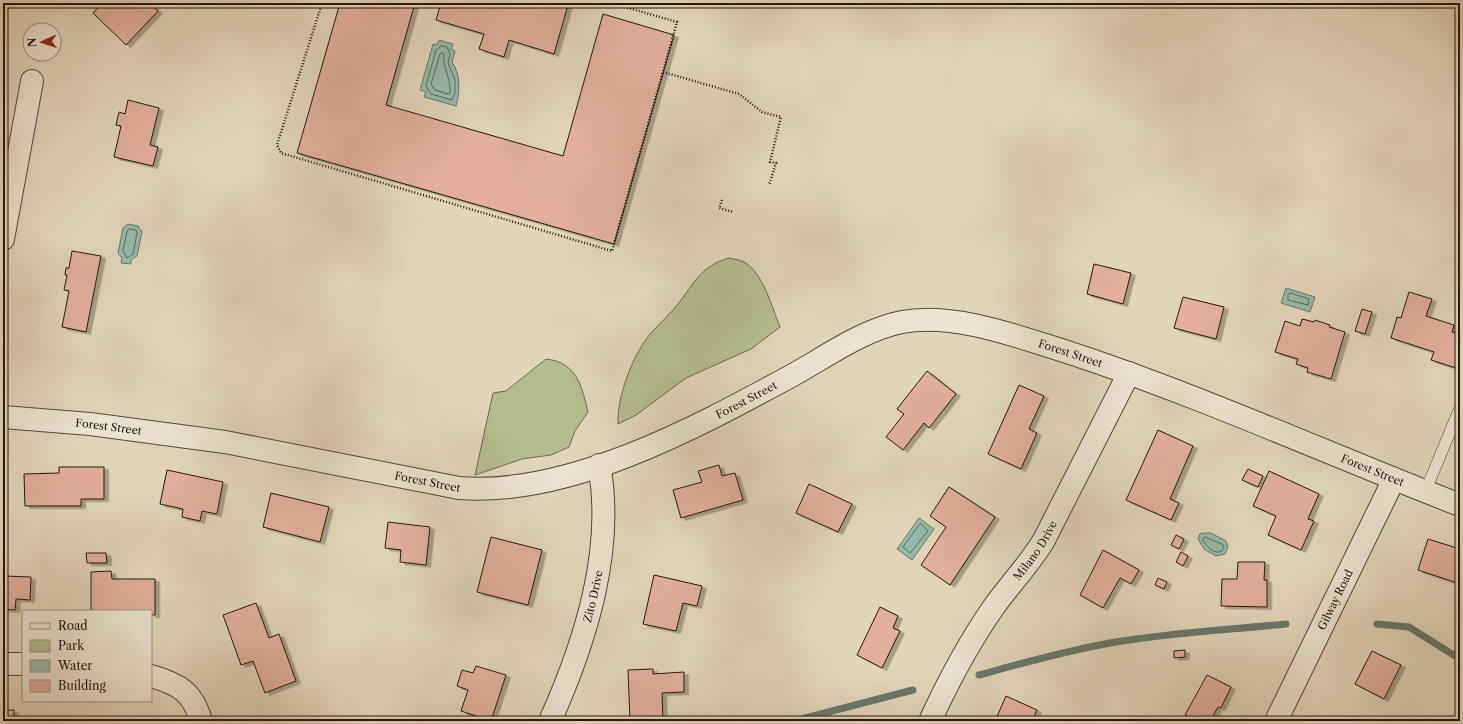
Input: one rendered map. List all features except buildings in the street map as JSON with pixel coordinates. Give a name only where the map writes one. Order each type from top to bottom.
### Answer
[{"type":"street","points":[[3,239],[32,81]]},
{"type":"street","name":"Forest Street","points":[[3,417],[90,424],[218,441],[464,488],[493,488],[537,483],[570,476],[599,465],[688,429],[885,326],[903,322],[935,320],[995,331],[1044,345],[1129,373],[1460,505]]},
{"type":"street","name":"Milano Drive","points":[[930,721],[946,688],[986,620],[1005,592],[1032,559],[1044,540],[1129,373]]},
{"type":"street","name":"Zito Drive","points":[[550,721],[574,662],[594,590],[604,517],[603,488],[599,465]]},
{"type":"street","name":"Gilway Road","points":[[1276,721],[1394,479]]},
{"type":"street","points":[[3,664],[22,664]]},
{"type":"street","points":[[152,676],[171,681],[186,692],[197,705],[201,721]]},
{"type":"lane","points":[[1425,492],[1460,408]]},
{"type":"path","points":[[322,3],[277,145],[281,153],[612,251],[677,22],[611,3]]},
{"type":"path","points":[[663,72],[739,94],[762,112],[781,117],[770,162],[776,163],[769,185]]},
{"type":"path","points":[[722,200],[719,208],[733,212]]},
{"type":"green space","points":[[729,258],[744,262],[757,274],[766,291],[780,327],[751,349],[686,378],[636,415],[618,424],[618,413],[623,388],[632,364],[644,342],[678,304],[705,270],[719,261]]},
{"type":"green space","points":[[546,359],[556,361],[565,365],[571,370],[580,385],[586,403],[588,412],[575,431],[569,447],[551,455],[522,459],[475,475],[493,393],[506,391]]},
{"type":"water","points":[[439,40],[453,44],[451,49],[455,51],[452,62],[457,72],[459,83],[456,106],[424,97],[426,92],[420,90],[433,44],[437,45]]},
{"type":"water","points":[[128,224],[138,226],[142,232],[137,256],[131,260],[131,264],[121,263],[122,258],[118,253],[123,228]]},
{"type":"water","points":[[1286,288],[1315,297],[1310,312],[1281,303]]},
{"type":"water","points":[[919,518],[934,529],[912,560],[897,549]]},
{"type":"water","points":[[1211,533],[1226,541],[1228,547],[1225,554],[1216,556],[1204,549],[1198,539],[1200,534]]},
{"type":"waterway","points":[[979,675],[1060,653],[1110,643],[1176,634],[1286,624]]},
{"type":"waterway","points":[[1377,624],[1409,627],[1460,659]]},
{"type":"waterway","points":[[794,721],[913,690]]}]
